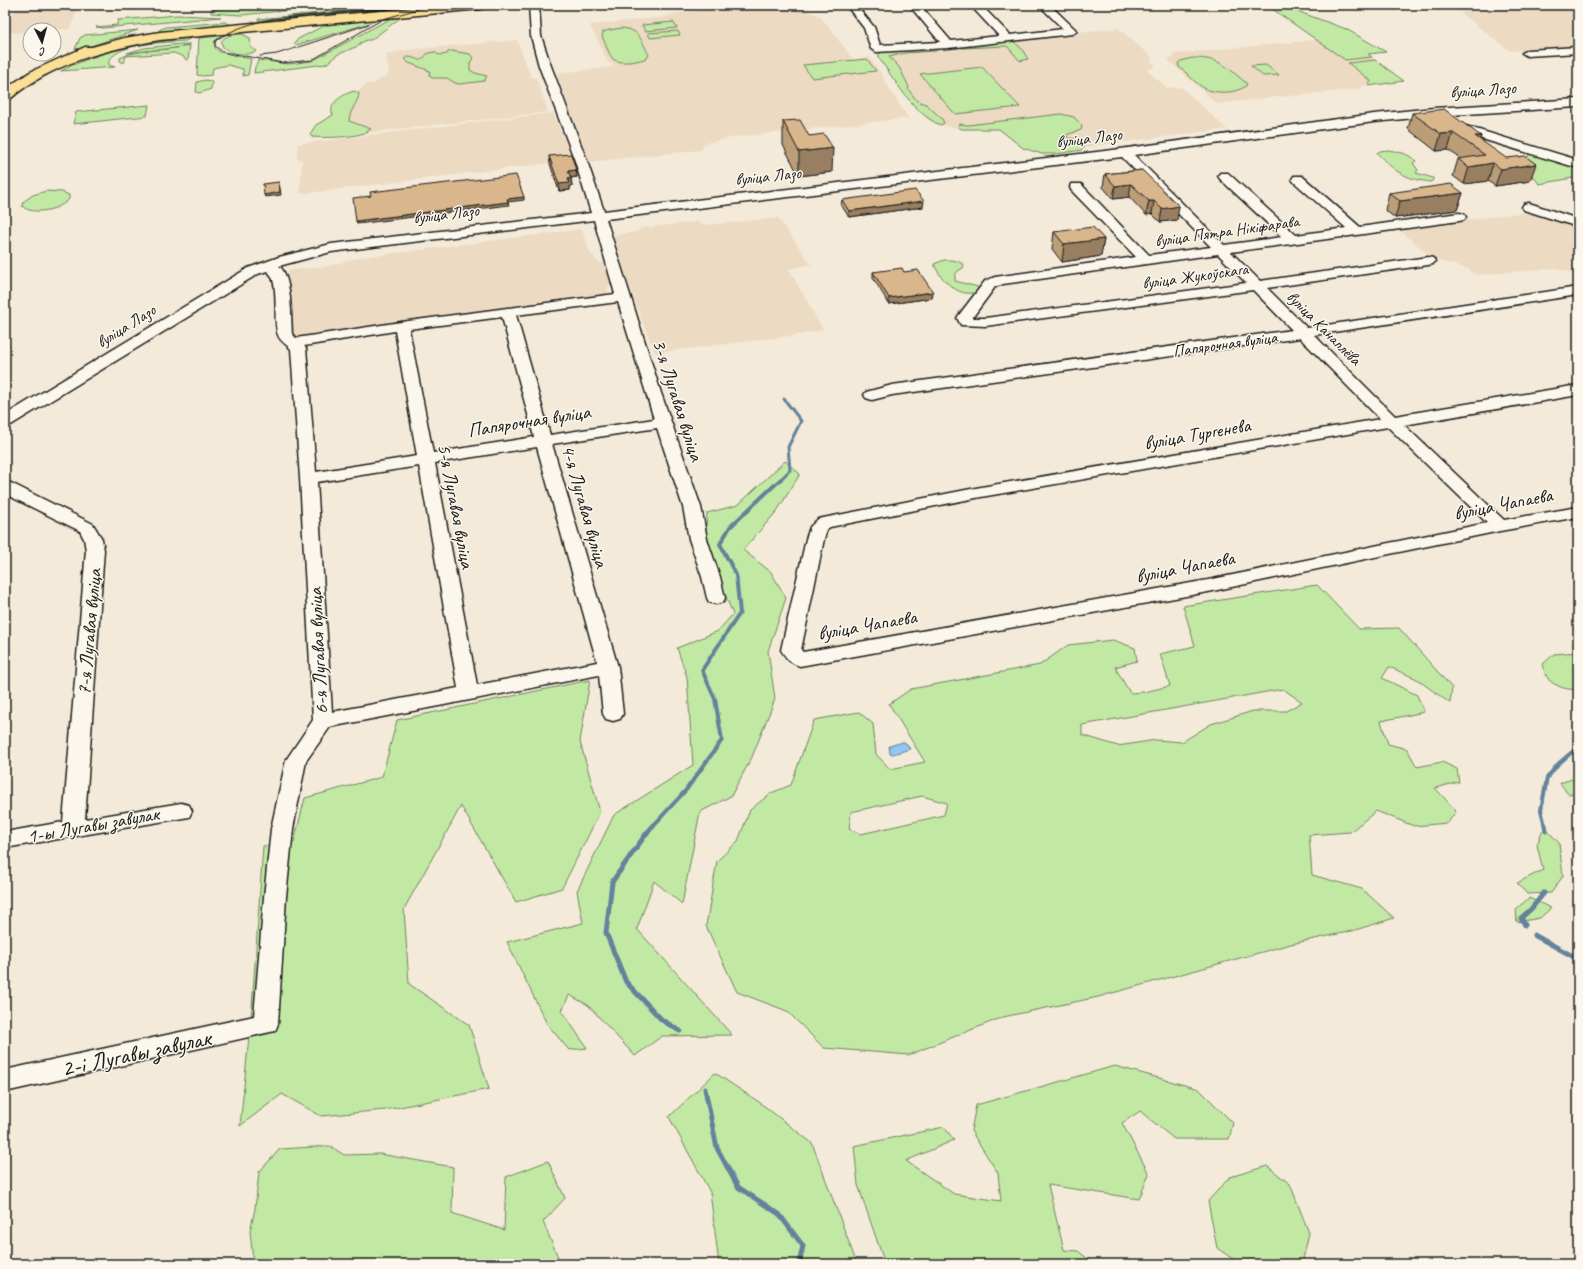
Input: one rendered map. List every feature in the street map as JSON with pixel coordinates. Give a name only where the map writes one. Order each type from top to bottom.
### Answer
[{"type":"main road","points":[[5,96],[29,79],[75,56],[158,32],[390,5]]},
{"type":"main road","points":[[240,23],[480,5]]},
{"type":"street","name":"3-я Лугавая вуліца","points":[[534,5],[536,36],[545,66],[581,161],[599,215],[623,297],[692,507],[698,539],[711,576],[716,598]]},
{"type":"street","points":[[851,5],[869,27],[876,49],[948,45],[1072,31],[1044,5]]},
{"type":"street","points":[[914,5],[948,45]]},
{"type":"street","points":[[975,5],[1007,38]]},
{"type":"street","points":[[1527,53],[1578,50]]},
{"type":"street","name":"вуліца Лазо","points":[[5,422],[235,281],[268,265],[309,253],[349,244],[1124,153],[1374,118],[1434,112],[1578,103]]},
{"type":"street","points":[[1434,112],[1453,126],[1578,164]]},
{"type":"street","name":"вуліца Канаплёва","points":[[1124,153],[1302,333],[1500,526]]},
{"type":"street","points":[[1224,176],[1293,240]]},
{"type":"street","points":[[1298,179],[1357,231]]},
{"type":"street","points":[[1076,187],[1146,260]]},
{"type":"street","points":[[1529,207],[1578,223]]},
{"type":"street","name":"вуліца Пятра Нікіфарава","points":[[966,322],[964,318],[990,284],[1000,280],[1459,217]]},
{"type":"street","name":"вуліца Жукоўскага","points":[[966,322],[985,322],[1428,261]]},
{"type":"street","name":"6-я Лугавая вуліца","points":[[266,1024],[275,897],[282,829],[296,760],[323,721],[308,478],[298,348],[285,335],[282,284],[277,271],[268,265]]},
{"type":"street","name":"Папярочная вуліца","points":[[872,395],[898,389],[1302,333],[1578,292]]},
{"type":"street","points":[[293,343],[401,326],[623,297]]},
{"type":"street","name":"4-я Лугавая вуліца","points":[[508,312],[608,667],[613,714]]},
{"type":"street","name":"5-я Лугавая вуліца","points":[[401,326],[424,459],[469,693]]},
{"type":"street","name":"вуліца Тургенева","points":[[800,659],[795,656],[791,650],[815,540],[820,527],[824,523],[981,492],[1578,390]]},
{"type":"street","name":"Папярочная вуліца","points":[[308,478],[663,422]]},
{"type":"street","name":"7-я Лугавая вуліца","points":[[5,488],[86,528],[94,539],[95,550],[73,829]]},
{"type":"street","name":"вуліца Чапаева","points":[[800,659],[1208,586],[1500,526],[1578,512]]},
{"type":"street","points":[[323,721],[608,667]]},
{"type":"street","name":"1-ы Лугавы завулак","points":[[5,840],[181,811]]},
{"type":"street","name":"2-і Лугавы завулак","points":[[5,1081],[266,1024]]},
{"type":"shaded area","points":[[45,5],[79,5],[70,29],[62,29],[62,22],[22,22],[22,32],[5,33],[5,28],[16,9],[43,7]]},
{"type":"shaded area","points":[[100,5],[160,5],[99,11]]},
{"type":"shaded area","points":[[758,5],[792,5],[820,16],[853,59],[869,57],[881,73],[885,82],[908,118],[736,137],[705,143],[701,150],[588,162],[557,73],[615,67],[608,62],[590,25],[666,17],[675,13]]},
{"type":"shaded area","points":[[1518,5],[1541,5],[1562,9],[1566,5],[1578,5],[1578,46],[1510,51],[1462,14],[1461,11]]},
{"type":"shaded area","points":[[1118,28],[1153,58],[1150,60],[1156,66],[1147,70],[1167,88],[1181,87],[1227,129],[1098,145],[1070,151],[1023,148],[999,129],[962,129],[940,125],[928,120],[913,105],[878,57],[879,54],[1021,40],[1019,38]]},
{"type":"shaded area","points":[[1345,37],[1404,81],[1362,86],[1359,89],[1217,104],[1167,59],[1174,58],[1173,54]]},
{"type":"shaded area","points":[[517,40],[531,77],[536,78],[548,112],[310,139],[366,84],[373,84],[389,74],[386,54],[405,50]]},
{"type":"shaded area","points":[[553,113],[574,160],[300,194],[302,161],[297,158],[298,144]]},
{"type":"shaded area","points":[[1529,212],[1578,226],[1578,256],[1572,264],[1578,267],[1578,275],[1556,268],[1476,275],[1468,269],[1434,259],[1398,229]]},
{"type":"shaded area","points":[[778,218],[811,264],[789,269],[823,330],[797,335],[655,353],[633,297],[613,235],[636,232],[642,228],[696,222],[706,225]]},
{"type":"shaded area","points":[[582,229],[589,251],[599,263],[604,262],[610,283],[607,289],[608,292],[605,294],[364,327],[296,338],[288,333],[289,287],[288,277],[285,273],[292,270],[329,266],[357,258]]},
{"type":"green space","points":[[262,5],[342,5],[241,15],[211,13],[211,9]]},
{"type":"green space","points":[[412,5],[274,18],[259,21],[258,19]]},
{"type":"green space","points":[[425,5],[413,9],[259,23],[275,19]]},
{"type":"green space","points":[[1283,6],[1346,29],[1386,52],[1368,54],[1372,57],[1345,60],[1271,8]]},
{"type":"green space","points":[[178,15],[221,17],[103,28],[96,27],[117,25],[118,20]]},
{"type":"green space","points":[[393,16],[296,45],[294,44],[298,39],[333,21]]},
{"type":"green space","points":[[399,16],[400,18],[371,40],[360,43],[360,45],[337,55],[326,64],[254,73],[255,67],[259,60],[288,64],[312,61],[382,23]]},
{"type":"green space","points":[[225,22],[230,24],[228,26],[163,33],[159,32],[159,30],[166,27]]},
{"type":"green space","points":[[673,22],[677,28],[645,31],[642,25]]},
{"type":"green space","points":[[622,28],[633,31],[642,40],[649,55],[647,58],[625,62],[616,61],[613,59],[602,36],[603,32]]},
{"type":"green space","points":[[138,30],[85,48],[75,49],[80,38],[85,35]]},
{"type":"green space","points":[[678,31],[680,35],[650,38],[648,33]]},
{"type":"green space","points":[[242,34],[250,38],[251,48],[257,51],[248,54],[240,54],[231,52],[223,47],[221,42],[223,39],[230,35]]},
{"type":"green space","points":[[221,36],[215,42],[215,48],[220,52],[251,59],[248,75],[243,76],[243,69],[228,65],[213,68],[212,75],[197,75],[199,38]]},
{"type":"green space","points":[[192,38],[185,41],[155,43],[122,50],[114,55],[109,61],[109,65],[115,67],[61,71],[77,63],[109,52],[125,48],[158,42]]},
{"type":"green space","points":[[1012,40],[1021,48],[1028,59],[1020,61],[1007,46],[962,48],[958,46]]},
{"type":"green space","points":[[190,44],[177,48],[127,53],[144,48]]},
{"type":"green space","points":[[190,45],[188,60],[174,53],[126,56],[124,63],[120,61],[120,58],[137,52]]},
{"type":"green space","points":[[937,49],[936,51],[905,53],[889,57],[899,67],[909,87],[908,89],[917,101],[926,104],[942,119],[944,123],[940,125],[921,112],[913,104],[898,86],[878,57],[879,54],[884,51]]},
{"type":"green space","points":[[452,51],[470,54],[473,58],[470,63],[470,70],[487,76],[484,81],[460,84],[447,78],[432,78],[429,75],[430,71],[409,63],[404,59],[408,57],[421,60],[428,53],[435,52],[442,55]]},
{"type":"green space","points":[[1192,58],[1202,58],[1216,61],[1228,68],[1247,85],[1238,90],[1226,92],[1204,88],[1179,67],[1178,63]]},
{"type":"green space","points":[[867,59],[876,71],[812,78],[803,65]]},
{"type":"green space","points":[[1375,60],[1404,81],[1368,86],[1371,81],[1348,63]]},
{"type":"green space","points":[[1266,65],[1279,75],[1263,76],[1251,66]]},
{"type":"green space","points":[[982,67],[1020,107],[955,114],[920,74]]},
{"type":"green space","points":[[205,80],[211,81],[211,89],[200,93],[196,92],[197,82]]},
{"type":"green space","points":[[354,91],[359,93],[359,96],[351,112],[349,121],[371,129],[367,132],[352,136],[312,137],[310,134],[316,125],[333,115],[332,107],[334,103],[346,94]]},
{"type":"green space","points":[[149,105],[147,116],[73,124],[76,112]]},
{"type":"green space","points":[[1061,114],[1074,117],[1082,126],[1081,130],[1066,135],[1068,138],[1080,139],[1084,148],[1082,150],[1056,154],[1042,154],[1023,148],[999,129],[962,129],[958,127],[960,124],[968,125]]},
{"type":"green space","points":[[1388,150],[1403,153],[1413,158],[1416,161],[1413,163],[1418,170],[1416,173],[1433,178],[1433,180],[1431,182],[1414,179],[1395,170],[1377,153]]},
{"type":"green space","points":[[1530,152],[1578,166],[1578,177],[1539,184],[1534,177],[1522,171]]},
{"type":"green space","points":[[46,191],[62,192],[69,195],[69,199],[65,203],[53,209],[33,211],[22,206],[23,202],[33,195]]},
{"type":"green space","points":[[944,260],[952,260],[962,263],[964,265],[963,268],[955,275],[955,281],[978,287],[979,291],[965,293],[952,287],[941,277],[934,264]]},
{"type":"green space","points":[[785,461],[800,474],[777,511],[743,550],[771,572],[786,598],[768,651],[775,699],[752,757],[731,796],[700,812],[682,904],[654,881],[637,929],[732,1035],[662,1036],[635,1056],[588,1005],[569,995],[562,1011],[587,1048],[569,1050],[547,1024],[507,942],[583,923],[577,891],[614,815],[693,765],[687,677],[677,648],[718,631],[733,614],[705,546],[707,513],[738,505]]},
{"type":"green space","points":[[1317,585],[1359,629],[1399,628],[1452,688],[1450,703],[1415,678],[1389,667],[1382,678],[1417,695],[1424,712],[1381,721],[1388,744],[1407,749],[1417,767],[1442,762],[1457,769],[1459,782],[1435,788],[1456,811],[1448,823],[1414,826],[1376,811],[1350,832],[1309,835],[1312,875],[1362,889],[1394,918],[1352,931],[1291,944],[1098,997],[1003,1017],[909,1055],[824,1048],[787,1011],[737,992],[706,926],[717,861],[738,841],[750,810],[771,793],[791,785],[814,720],[859,712],[873,724],[876,754],[890,769],[925,762],[889,704],[911,689],[1040,665],[1068,645],[1113,640],[1135,648],[1137,661],[1115,667],[1130,693],[1144,692],[1170,686],[1160,654],[1195,646],[1183,606]],"holes":[[[1283,689],[1302,702],[1286,711],[1253,711],[1211,724],[1182,742],[1156,740],[1118,746],[1082,735],[1082,725]],[[922,796],[947,803],[944,815],[861,834],[849,829],[851,812]]]},
{"type":"green space","points":[[1578,652],[1578,688],[1563,688],[1549,680],[1542,665],[1554,654]]},
{"type":"green space","points":[[590,680],[580,742],[600,812],[562,888],[516,902],[461,806],[404,909],[409,984],[469,1025],[489,1089],[385,1110],[321,1116],[282,1094],[240,1126],[252,1007],[263,846],[294,842],[305,798],[382,777],[397,720]]},
{"type":"green space","points":[[1578,777],[1578,793],[1568,794],[1560,783]]},
{"type":"green space","points":[[1542,831],[1548,831],[1559,843],[1563,876],[1551,893],[1527,894],[1517,883],[1543,870],[1537,845]]},
{"type":"green space","points":[[1529,898],[1551,908],[1540,918],[1517,922],[1516,909]]},
{"type":"green space","points":[[1115,1066],[1199,1089],[1233,1123],[1229,1139],[1174,1139],[1140,1111],[1122,1123],[1149,1174],[1139,1199],[1048,1185],[1064,1250],[1078,1251],[1094,1264],[885,1264],[858,1185],[854,1146],[944,1127],[954,1140],[906,1161],[954,1194],[1001,1201],[998,1173],[971,1131],[976,1105]]},
{"type":"green space","points":[[715,1073],[759,1102],[812,1143],[857,1264],[719,1264],[710,1192],[669,1117]]},
{"type":"green space","points":[[330,1146],[344,1155],[380,1154],[453,1167],[452,1213],[504,1230],[506,1177],[548,1161],[565,1198],[543,1222],[561,1264],[252,1264],[250,1231],[255,1209],[259,1172],[280,1149]]},
{"type":"green space","points":[[1267,1166],[1290,1184],[1309,1233],[1302,1264],[1240,1264],[1217,1248],[1208,1201],[1230,1177]]},
{"type":"water","points":[[903,742],[906,743],[910,749],[890,754],[889,746]]},
{"type":"building","points":[[1444,109],[1481,136],[1475,136],[1506,158],[1525,156],[1536,164],[1501,169],[1493,163],[1469,167],[1458,159],[1485,155],[1453,133],[1441,134],[1412,113]]},
{"type":"building","points":[[800,120],[809,136],[824,134],[833,148],[799,152],[783,121]]},
{"type":"building","points":[[571,154],[576,170],[568,171],[571,178],[568,179],[569,183],[559,184],[549,156]]},
{"type":"building","points":[[1142,170],[1179,206],[1162,209],[1154,201],[1149,201],[1131,184],[1115,186],[1105,174]]},
{"type":"building","points":[[516,175],[524,197],[507,199],[508,202],[356,221],[353,198],[371,196],[370,192]]},
{"type":"building","points":[[279,182],[280,192],[264,195],[263,184]]},
{"type":"building","points":[[1451,184],[1463,193],[1400,201],[1389,193]]},
{"type":"building","points":[[915,190],[924,201],[849,211],[842,200]]},
{"type":"building","points":[[1093,227],[1104,239],[1064,244],[1054,232]]},
{"type":"building","points":[[902,268],[904,272],[918,270],[933,292],[889,298],[873,272]]},
{"type":"waterway","points":[[781,479],[790,470],[788,447],[801,421],[784,399]]},
{"type":"waterway","points":[[653,826],[686,790],[722,740],[715,699],[702,670],[740,613],[736,575],[720,544],[730,527],[781,479]]},
{"type":"waterway","points":[[1545,826],[1541,810],[1547,778],[1558,764],[1578,747]]},
{"type":"waterway","points":[[654,825],[612,882],[606,933],[626,982],[662,1020],[680,1031]]},
{"type":"waterway","points":[[1545,825],[1546,831]]},
{"type":"waterway","points":[[1525,925],[1521,918],[1531,909],[1544,893]]},
{"type":"waterway","points":[[1534,935],[1578,959]]},
{"type":"waterway","points":[[705,1089],[717,1148],[738,1187],[779,1214],[803,1246],[799,1264]]},
{"type":"tram line","points":[[417,5],[272,19],[228,33],[215,41],[215,46],[223,52],[283,63],[312,60],[383,19],[432,5]]},
{"type":"tram line","points":[[260,56],[277,54],[369,24]]}]
